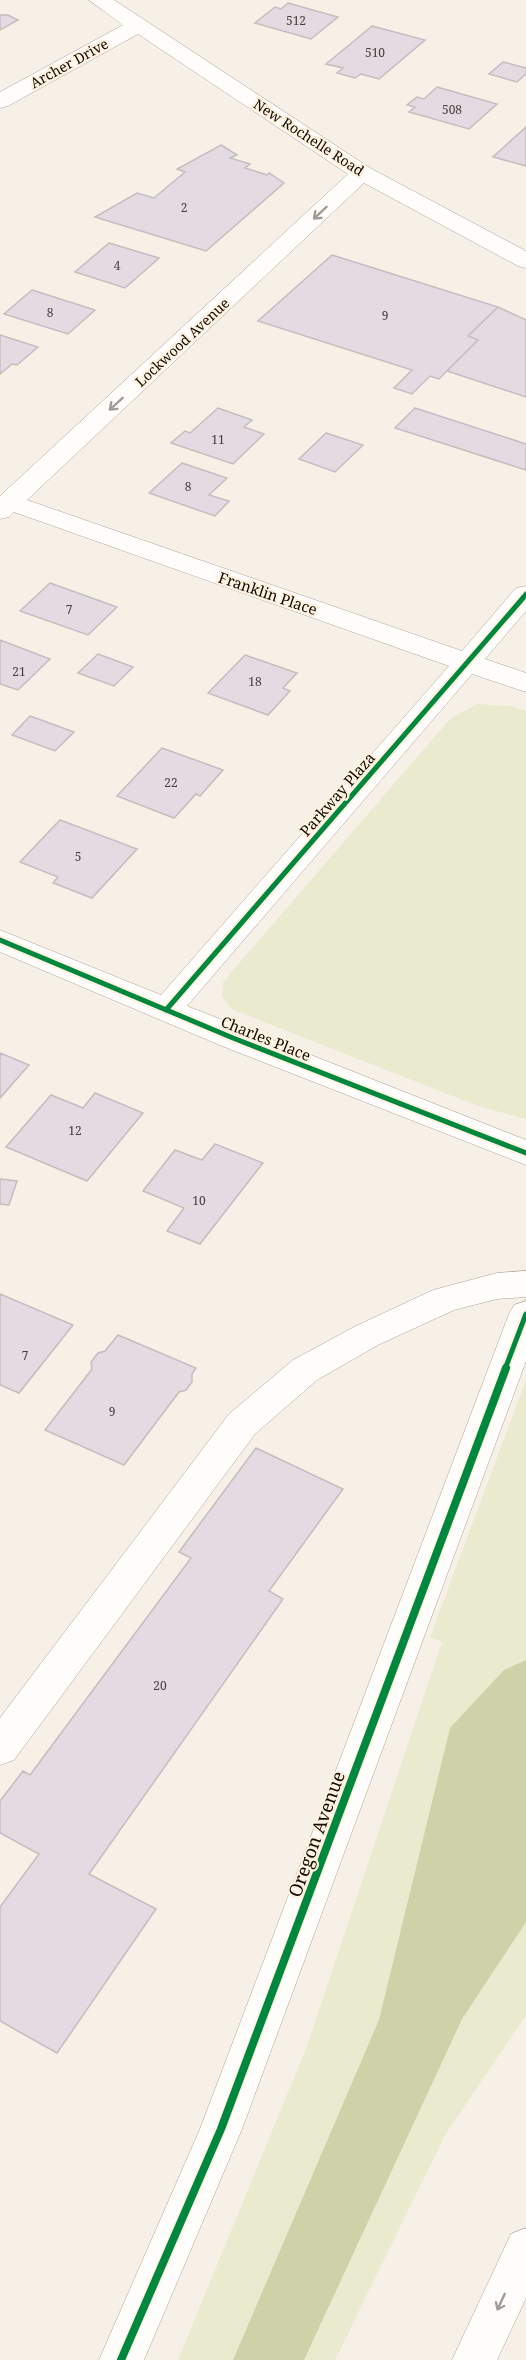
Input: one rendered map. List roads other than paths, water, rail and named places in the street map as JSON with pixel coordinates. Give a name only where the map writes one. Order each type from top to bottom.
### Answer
[{"type":"main road","name":"New Rochelle Road","points":[[100,0],[362,173],[526,261]]},
{"type":"main road","name":"Archer Drive","points":[[0,101],[139,25]]},
{"type":"main road","name":"Lockwood Avenue","points":[[5,507],[362,173]]},
{"type":"main road","name":"Franklin Place","points":[[5,507],[526,683]]},
{"type":"main road","name":"Parkway Plaza","points":[[166,1010],[526,594]]},
{"type":"main road","name":"Charles Place","points":[[0,940],[166,1010],[526,1153]]},
{"type":"main road","points":[[0,1748],[242,1424],[305,1370],[366,1336],[446,1299],[497,1286],[526,1284]]},
{"type":"main road","name":"Oregon Avenue","points":[[121,2360],[221,2129],[526,1314]]},
{"type":"main road","points":[[474,2360],[526,2249]]}]
